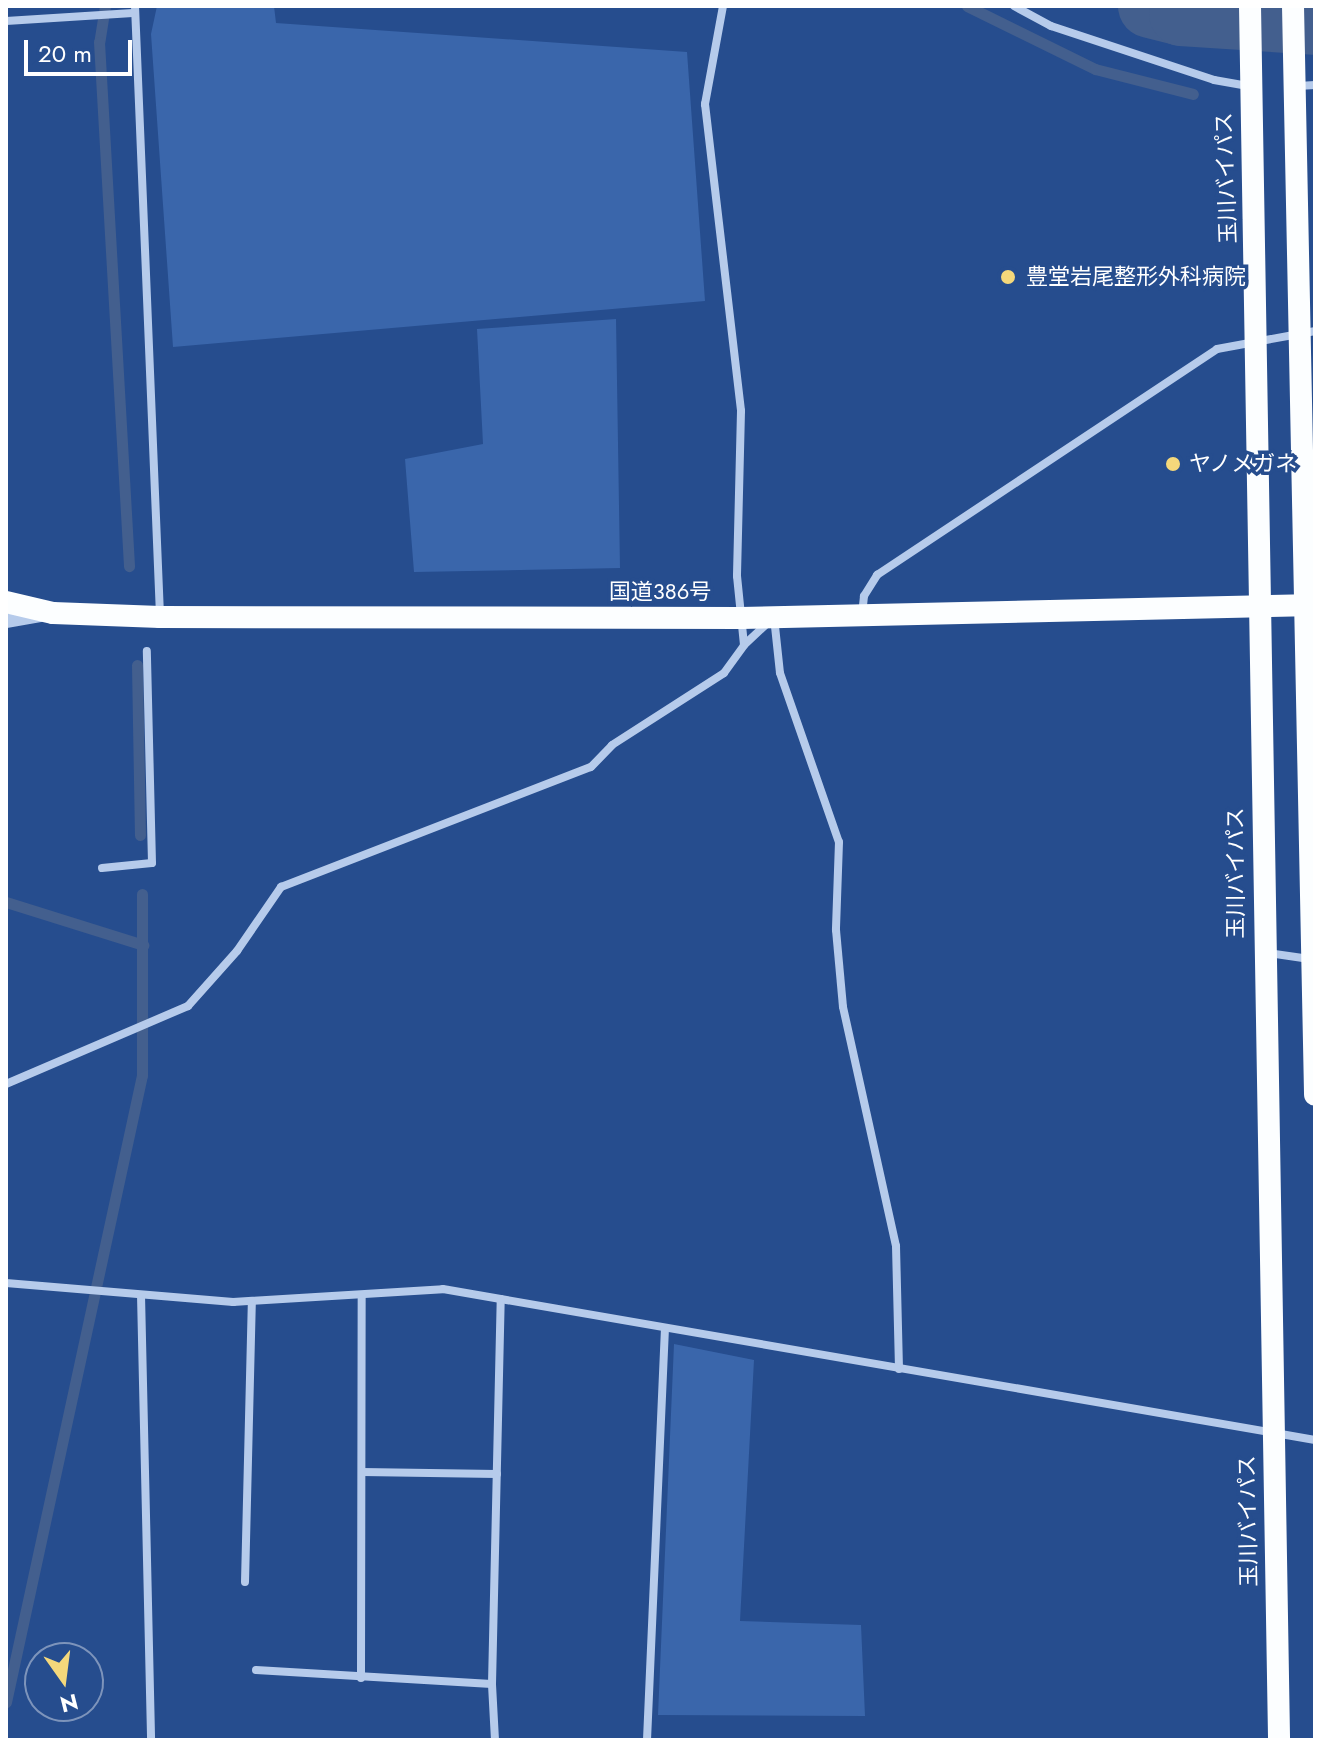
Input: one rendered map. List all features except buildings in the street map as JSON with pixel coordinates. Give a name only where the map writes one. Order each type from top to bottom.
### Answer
[{"type":"highway","name":"玉川バイパス","points":[[1250,6],[1257,340],[1262,953],[1279,1740]]},
{"type":"highway","points":[[1293,6],[1301,80],[1307,332],[1315,1095]]},
{"type":"highway","name":"国道386号","points":[[6,602],[53,613],[160,617],[741,618],[1309,606]]},
{"type":"street","points":[[723,6],[705,104],[741,411],[741,618],[744,645]]},
{"type":"street","points":[[1014,6],[1051,26],[1214,80],[1250,76]]},
{"type":"street","points":[[6,21],[134,10],[160,617]]},
{"type":"street","points":[[862,615],[864,596],[877,575],[1217,349],[1307,332]]},
{"type":"street","points":[[6,621],[53,613]]},
{"type":"street","points":[[6,1084],[188,1006],[237,951],[281,887],[591,767],[612,745],[724,673],[744,645],[774,617]]},
{"type":"street","points":[[774,617],[780,673],[839,842],[836,930],[843,1007],[892,1218],[899,1369]]},
{"type":"street","points":[[102,868],[152,863],[147,651]]},
{"type":"street","points":[[1262,953],[1314,959]]},
{"type":"street","points":[[6,1283],[252,1301],[443,1289],[665,1330],[1315,1440]]},
{"type":"street","points":[[141,1295],[151,1740]]},
{"type":"street","points":[[361,1678],[362,1296]]},
{"type":"street","points":[[495,1740],[492,1684],[501,1299]]},
{"type":"street","points":[[245,1582],[252,1301]]},
{"type":"street","points":[[647,1740],[665,1330]]},
{"type":"street","points":[[362,1472],[497,1474]]},
{"type":"street","points":[[256,1670],[492,1684]]},
{"type":"shaded area","points":[[157,6],[274,6],[276,23],[687,52],[705,301],[173,347],[151,34]]},
{"type":"shaded area","points":[[616,319],[620,568],[414,572],[405,459],[483,444],[477,329]]},
{"type":"shaded area","points":[[674,1344],[754,1360],[740,1621],[861,1625],[865,1716],[658,1715]]},
{"type":"waterway","points":[[105,6],[99,42],[129,566]]},
{"type":"waterway","points":[[967,6],[1095,69],[1193,94]]},
{"type":"waterway","points":[[1150,6],[1181,14],[1315,23]]},
{"type":"waterway","points":[[137,665],[140,835]]},
{"type":"waterway","points":[[6,1702],[142,1075],[142,894]]},
{"type":"waterway","points":[[6,902],[143,945]]},
{"type":"place","name":"豊堂岩尾整形外科病院","points":[[1008,277]]},
{"type":"place","name":"ヤノメガネ","points":[[1173,464]]}]
